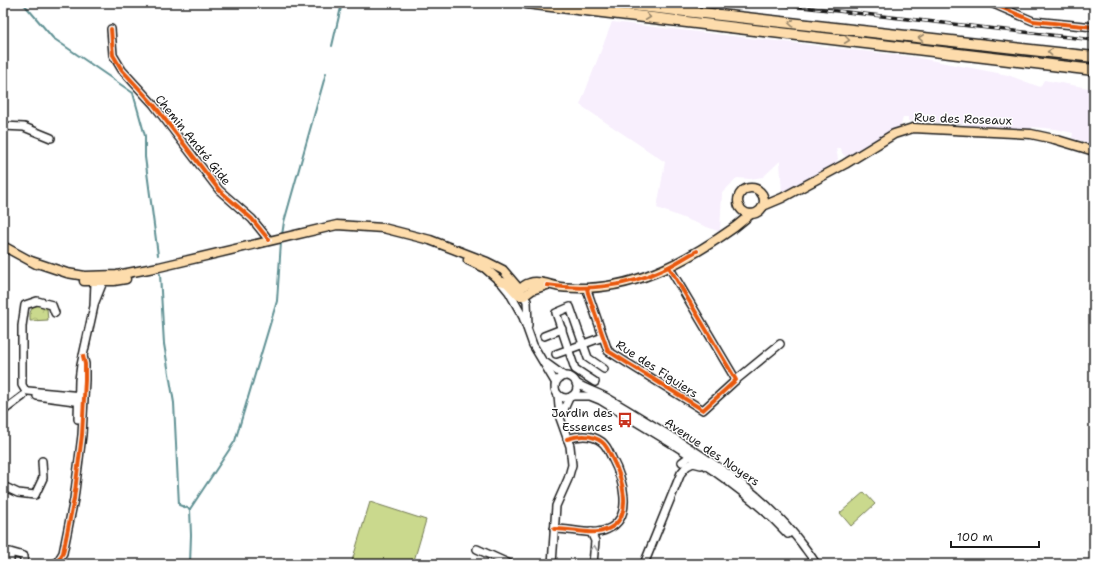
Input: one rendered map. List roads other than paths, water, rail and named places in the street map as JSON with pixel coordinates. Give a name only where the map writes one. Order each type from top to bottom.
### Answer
[{"type":"highway","points":[[526,3],[1094,70]]},
{"type":"highway","points":[[613,3],[1092,57]]},
{"type":"highway","points":[[947,52],[1094,67]]},
{"type":"main road","name":"Rue des Roseaux","points":[[520,293],[530,283],[587,288],[609,286],[633,281],[661,271],[703,247],[736,226],[751,214],[759,211],[764,202],[775,201],[845,164],[894,134],[914,128],[1031,134],[1094,151]]},
{"type":"main road","points":[[741,221],[743,211],[738,198],[743,191],[751,188],[759,190],[764,202]]},
{"type":"main road","points":[[743,211],[751,214]]},
{"type":"main road","points":[[98,280],[159,267],[267,237],[282,237],[337,225],[383,228],[430,240],[487,262],[503,270],[520,293]]},
{"type":"main road","points":[[430,240],[485,268],[500,282],[507,283],[520,293]]},
{"type":"main road","points":[[3,246],[46,270],[66,277],[114,281],[137,276],[159,267]]},
{"type":"street","points":[[991,3],[1034,21],[1094,28]]},
{"type":"street","name":"Chemin André Gide","points":[[111,29],[113,54],[122,70],[154,105],[219,190],[252,219],[267,237]]},
{"type":"street","points":[[3,126],[24,127],[51,138]]},
{"type":"street","points":[[669,267],[736,380],[780,344]]},
{"type":"street","points":[[56,564],[63,553],[72,507],[82,435],[81,399],[85,374],[83,356],[98,280]]},
{"type":"street","points":[[500,282],[510,292],[523,317],[533,345],[556,382]]},
{"type":"street","name":"Rue des Figuiers","points":[[587,288],[608,351],[703,410],[736,380]]},
{"type":"street","points":[[516,304],[520,293],[527,301],[529,335]]},
{"type":"street","points":[[26,393],[22,385],[22,326],[26,305],[37,301],[52,305],[55,313]]},
{"type":"street","points":[[595,382],[574,369],[556,313],[570,307],[588,358],[604,369]]},
{"type":"street","points":[[544,336],[562,329]]},
{"type":"street","points":[[556,354],[603,337]]},
{"type":"street","points":[[542,359],[564,376],[571,377],[576,383],[576,390],[570,397],[560,418]]},
{"type":"street","points":[[552,564],[556,506],[568,479],[572,465],[567,439],[560,418],[558,396],[555,389],[558,379],[564,376]]},
{"type":"street","name":"Avenue des Noyers","points":[[576,383],[588,390],[610,399],[758,496],[794,533],[816,564]]},
{"type":"street","points":[[3,411],[26,393],[81,399]]},
{"type":"street","points":[[558,396],[570,397]]},
{"type":"street","name":"Avenue des Noyers","points":[[570,397],[590,396],[600,400],[690,456],[708,464],[775,520],[793,539],[812,564]]},
{"type":"street","points":[[554,529],[591,532],[610,529],[618,521],[622,514],[625,502],[623,486],[616,465],[606,446],[593,437],[574,436],[567,439]]},
{"type":"street","points":[[644,564],[681,473],[682,462],[678,448]]},
{"type":"street","points":[[682,462],[690,456]]},
{"type":"street","points":[[3,486],[18,493],[35,495],[43,478],[42,460]]},
{"type":"street","points":[[681,473],[687,466],[693,463],[708,464]]},
{"type":"street","points":[[591,532],[595,541],[593,564]]},
{"type":"street","points":[[477,549],[510,564]]},
{"type":"street","points":[[10,564],[10,552],[24,556],[24,564]]},
{"type":"waterway","points":[[23,3],[53,38],[133,93],[145,136],[145,157],[158,255]]},
{"type":"waterway","points":[[332,46],[342,3]]},
{"type":"waterway","points":[[282,235],[284,222],[326,73]]},
{"type":"waterway","points":[[190,564],[190,509],[235,441],[277,301],[281,242]]},
{"type":"waterway","points":[[160,274],[164,344],[174,403],[179,505],[190,509]]},
{"type":"railway","points":[[767,3],[1094,40]]},
{"type":"place","name":"Jardin des Essences","points":[[625,420]]}]
